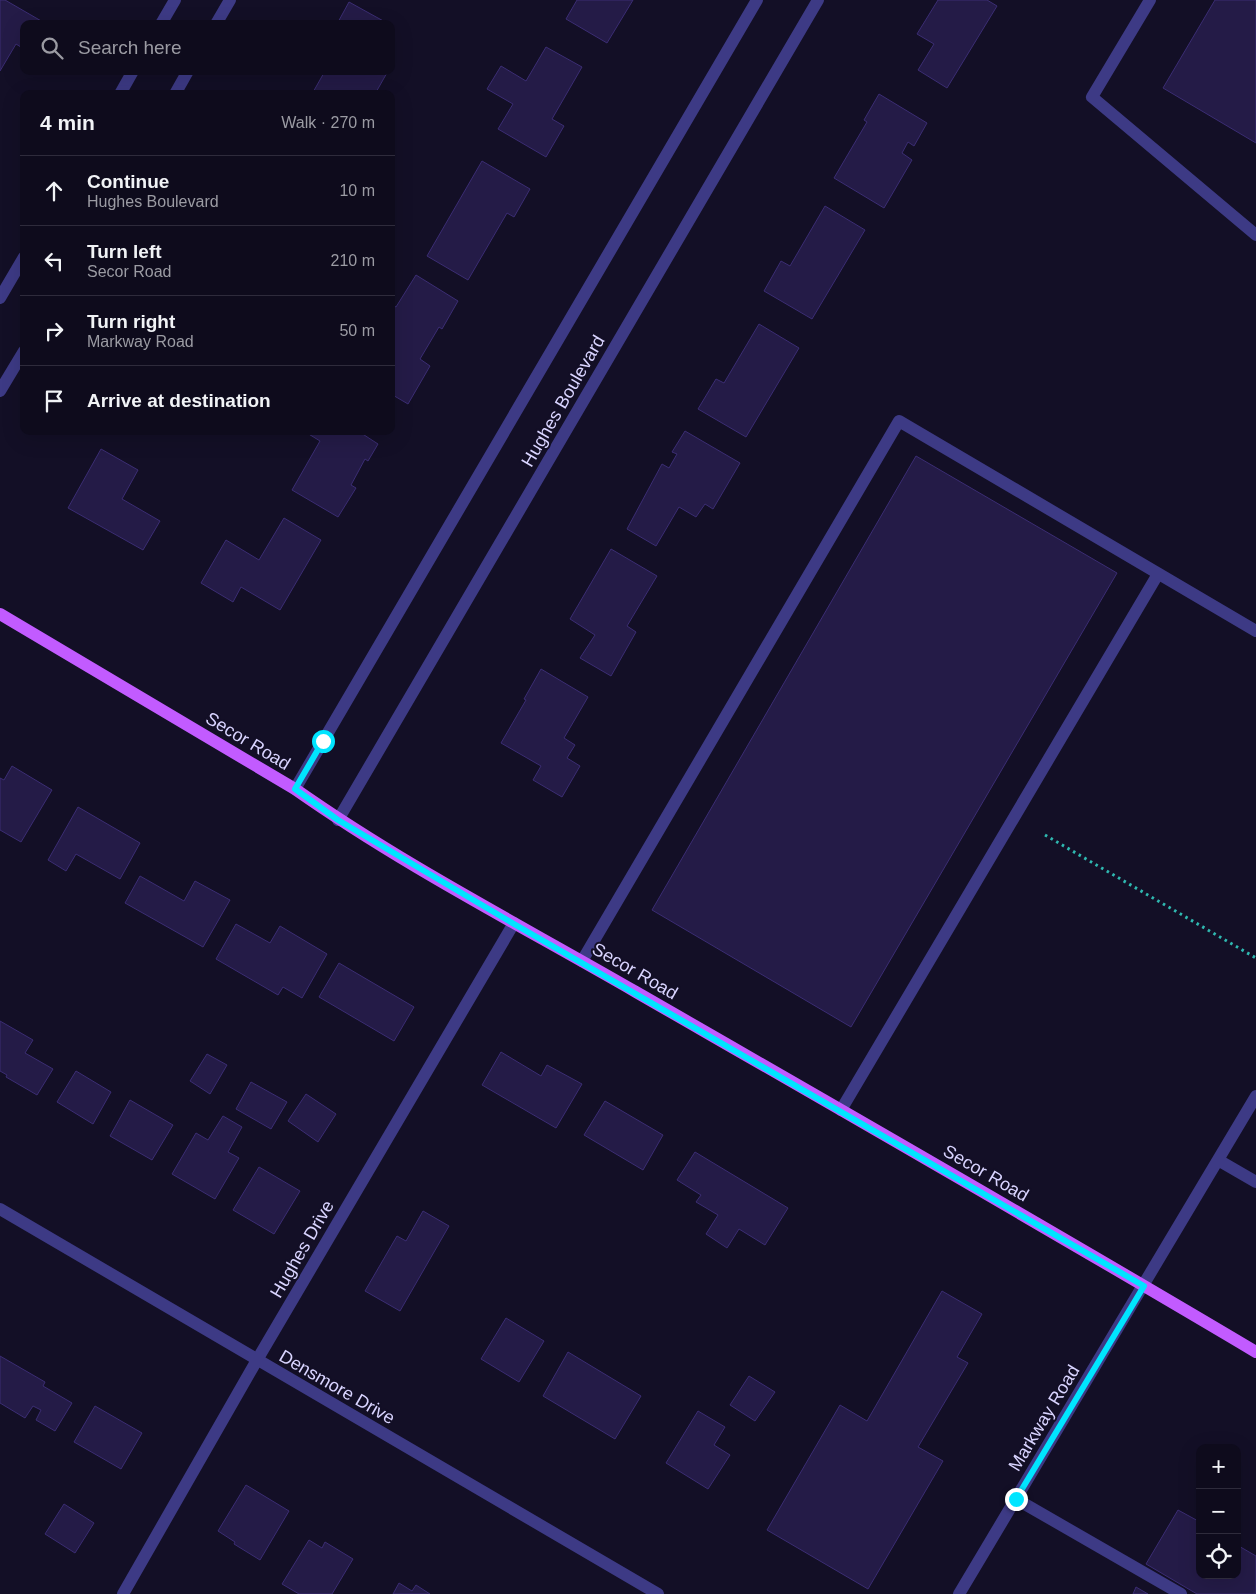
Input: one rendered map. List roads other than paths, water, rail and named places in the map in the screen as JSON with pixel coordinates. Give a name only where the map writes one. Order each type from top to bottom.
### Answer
[{"type":"main road","name":"Secor Road","points":[[0,614],[295,789],[338,820],[514,924],[841,1110],[1256,1352]]},
{"type":"street","points":[[163,20],[175,0]]},
{"type":"street","points":[[218,20],[230,0]]},
{"type":"street","name":"Hughes Boulevard","points":[[295,789],[757,0]]},
{"type":"street","name":"Hughes Boulevard","points":[[338,820],[818,0]]},
{"type":"street","points":[[1150,0],[1092,97],[1256,235]]},
{"type":"street","points":[[122,90],[131,75]]},
{"type":"street","points":[[177,90],[186,75]]},
{"type":"street","points":[[0,298],[20,265]]},
{"type":"street","points":[[0,391],[20,358]]},
{"type":"street","points":[[582,961],[899,422],[1256,631]]},
{"type":"street","points":[[841,1110],[1158,574]]},
{"type":"street","name":"Hughes Drive","points":[[123,1594],[257,1360],[514,924]]},
{"type":"street","name":"Markway Road","points":[[959,1594],[1256,1096]]},
{"type":"street","points":[[1218,1160],[1256,1182]]},
{"type":"street","name":"Densmore Drive","points":[[0,1209],[658,1594]]},
{"type":"street","points":[[1016,1499],[1181,1594]]}]
